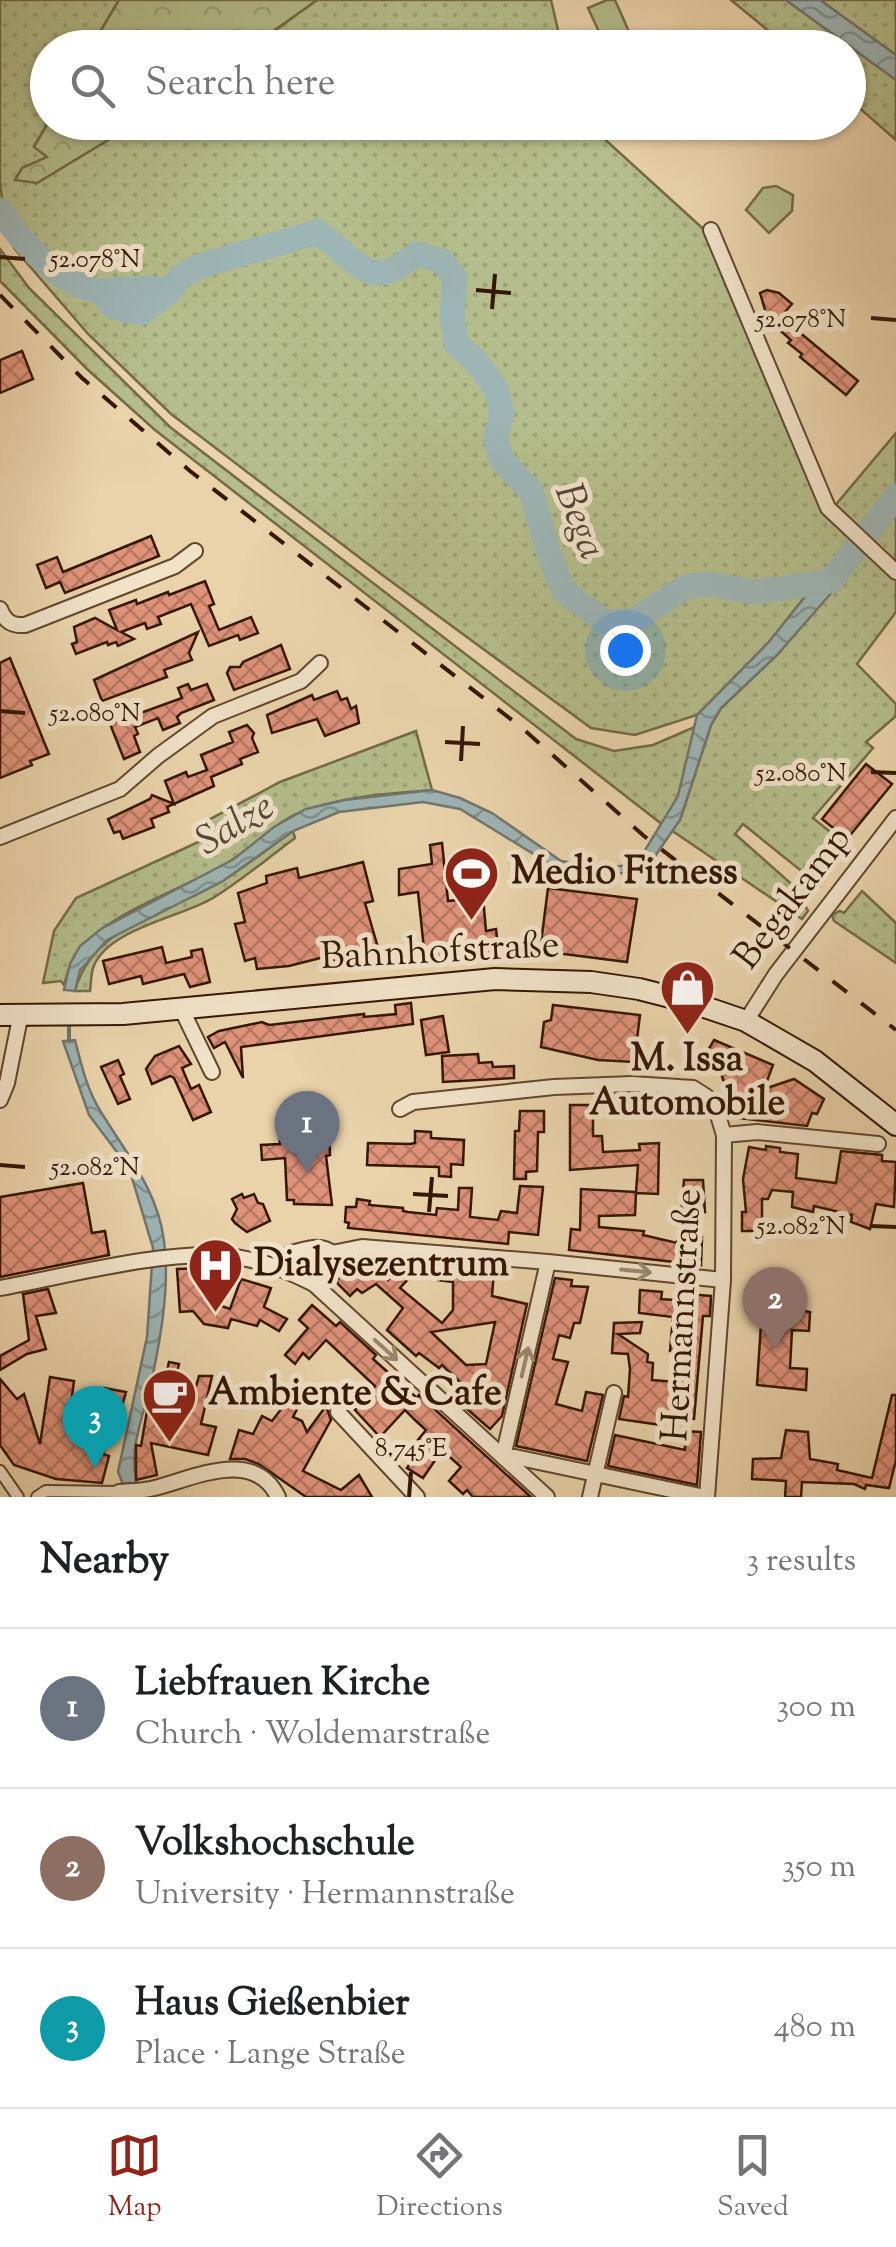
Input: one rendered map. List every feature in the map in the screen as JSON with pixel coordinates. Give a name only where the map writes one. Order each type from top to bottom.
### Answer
[{"type":"main road","name":"Bahnhofstraße","points":[[11,1014],[80,1016],[428,984],[539,978],[639,989],[746,1021],[815,1061],[893,1125]]},
{"type":"main road","points":[[0,1001],[11,1014]]},
{"type":"street","points":[[711,230],[828,508],[896,572]]},
{"type":"street","points":[[0,608],[14,626],[25,626],[175,566],[195,550]]},
{"type":"street","points":[[0,837],[120,790],[158,756],[214,716],[301,681],[320,663]]},
{"type":"street","name":"Begakamp","points":[[746,1021],[776,974],[896,818]]},
{"type":"street","points":[[181,1008],[212,1072]]},
{"type":"street","points":[[0,1100],[7,1083],[11,1014]]},
{"type":"street","points":[[0,1064],[7,1083]]},
{"type":"street","name":"Hermannstraße","points":[[400,1109],[413,1102],[554,1087],[632,1084],[694,1088],[707,1097],[717,1112],[724,1135],[723,1280],[706,1497]]},
{"type":"street","name":"Hermannstraße","points":[[724,1135],[756,1132],[878,1144]]},
{"type":"street","points":[[332,1253],[362,1247],[723,1280]]},
{"type":"street","points":[[283,1269],[290,1254],[315,1248],[327,1248],[332,1253]]},
{"type":"street","points":[[314,1284],[332,1253]]},
{"type":"street","points":[[0,1288],[149,1262],[223,1256],[283,1269],[314,1284],[547,1497]]},
{"type":"street","points":[[503,1457],[548,1262]]},
{"type":"street","points":[[590,1497],[614,1393]]},
{"type":"street","points":[[338,1412],[417,1497]]},
{"type":"street","points":[[503,1457],[706,1497]]},
{"type":"street","points":[[37,1497],[46,1491],[78,1495],[148,1490],[221,1468],[244,1470],[263,1479],[278,1497]]},
{"type":"street","points":[[0,1470],[18,1497]]},
{"type":"green space","points":[[0,0],[119,0],[101,30],[30,30],[30,140],[38,140],[34,146],[48,156],[37,183],[108,140],[606,140],[710,235],[828,514],[896,433],[896,483],[768,643],[697,715],[635,735],[591,728],[171,414],[88,334],[14,248],[5,226],[0,181]]},
{"type":"green space","points":[[119,0],[317,0],[275,30],[101,30]]},
{"type":"green space","points":[[317,0],[551,0],[558,30],[276,30]]},
{"type":"green space","points":[[615,0],[628,30],[598,30],[588,8]]},
{"type":"green space","points":[[731,0],[786,0],[827,30],[767,30]]},
{"type":"green space","points":[[820,0],[896,0],[896,55]]},
{"type":"green space","points":[[866,58],[896,80],[896,140],[866,114]]},
{"type":"green space","points":[[38,140],[108,140],[37,183],[15,180],[22,168],[47,157],[34,147]]},
{"type":"green space","points":[[776,186],[793,195],[792,211],[769,233],[746,210],[763,188]]},
{"type":"green space","points":[[0,249],[29,288],[170,427],[576,739],[614,751],[653,745],[697,726],[678,796],[663,825],[155,430],[87,369],[0,281]]},
{"type":"green space","points":[[896,511],[896,612],[857,664],[896,704],[896,716],[866,742],[873,748],[813,818],[849,847],[820,886],[743,824],[735,834],[796,888],[808,911],[802,919],[671,830],[680,820],[711,725],[721,708],[778,654]]},
{"type":"green space","points":[[416,731],[432,790],[354,798],[298,813],[232,860],[99,931],[76,953],[64,985],[61,981],[43,983],[54,931],[76,898],[205,839],[201,824],[280,782]]},
{"type":"green space","points":[[293,831],[295,838],[213,898],[113,943],[93,968],[90,991],[75,991],[97,951],[114,937],[217,884]]},
{"type":"green space","points":[[862,891],[896,923],[896,963],[834,921],[832,915],[844,913]]},
{"type":"water","points":[[786,0],[820,0],[861,30],[827,30]]},
{"type":"water","points":[[866,33],[896,55],[896,80],[866,58]]},
{"type":"water","points":[[840,583],[778,654],[721,708],[711,725],[680,820],[653,859],[629,873],[584,874],[558,869],[460,809],[423,802],[339,812],[293,831],[223,881],[107,940],[80,970],[75,991],[64,990],[70,964],[80,946],[101,929],[234,859],[274,827],[306,809],[345,800],[432,790],[492,813],[561,861],[606,868],[627,865],[644,852],[678,796],[697,715],[768,643],[812,588]]},
{"type":"water","points":[[75,1040],[92,1095],[148,1189],[164,1241],[166,1275],[161,1328],[134,1453],[142,1497],[128,1497],[118,1472],[147,1337],[153,1248],[129,1168],[89,1115],[63,1041]]},
{"type":"building","points":[[760,293],[779,293],[792,304],[784,313],[802,328],[798,331],[858,381],[846,395],[800,357],[802,354],[788,343],[791,340],[768,320]]},
{"type":"building","points":[[22,351],[33,379],[0,393],[0,360]]},
{"type":"building","points":[[151,536],[159,556],[65,593],[60,582],[46,588],[37,565],[57,557],[63,572]]},
{"type":"building","points":[[205,581],[214,604],[209,606],[219,630],[251,617],[258,633],[240,640],[238,635],[209,646],[191,604],[158,617],[161,624],[147,629],[145,623],[121,632],[134,639],[118,646],[116,642],[107,642],[76,654],[72,644],[77,642],[74,627],[95,618],[117,630],[109,610]]},
{"type":"building","points":[[198,632],[189,653],[192,660],[164,670],[167,677],[102,701],[94,680]]},
{"type":"building","points":[[281,645],[290,669],[234,690],[227,673],[230,667],[240,667]]},
{"type":"building","points":[[10,658],[49,754],[0,778],[0,663]]},
{"type":"building","points":[[188,684],[191,690],[207,684],[214,700],[181,713],[177,717],[180,723],[163,730],[158,718],[135,727],[140,752],[124,759],[110,724],[182,698],[178,688]]},
{"type":"building","points":[[337,691],[341,700],[347,698],[351,709],[356,706],[359,723],[325,736],[317,719],[272,733],[267,715],[312,695],[314,700]]},
{"type":"building","points":[[247,725],[254,733],[258,752],[240,759],[242,764],[211,777],[214,786],[174,804],[165,781],[186,772],[188,777],[207,770],[201,755],[233,742],[229,732]]},
{"type":"building","points":[[866,764],[892,784],[847,839],[822,819]]},
{"type":"building","points":[[152,795],[174,804],[167,807],[169,812],[151,819],[154,827],[123,839],[120,831],[114,833],[108,819]]},
{"type":"building","points":[[442,843],[448,901],[483,897],[486,931],[496,929],[499,956],[419,964],[417,950],[424,949],[418,892],[399,895],[399,869],[432,864],[430,845]]},
{"type":"building","points":[[363,862],[373,901],[365,903],[379,951],[334,962],[332,955],[257,969],[255,958],[245,961],[235,924],[245,922],[238,893],[267,883],[266,876],[297,868],[299,878]]},
{"type":"building","points":[[548,888],[637,899],[627,962],[540,951]]},
{"type":"building","points":[[162,947],[166,963],[192,957],[191,951],[202,949],[210,982],[190,987],[184,974],[143,984],[141,976],[109,984],[103,961]]},
{"type":"building","points":[[411,1003],[413,1024],[241,1047],[243,1078],[225,1042],[214,1048],[208,1037],[262,1022],[269,1025],[396,1014],[395,1005]]},
{"type":"building","points":[[553,1005],[640,1015],[636,1047],[642,1047],[641,1059],[598,1060],[541,1047],[544,1022],[551,1020]]},
{"type":"building","points":[[443,1016],[449,1052],[426,1055],[421,1020]]},
{"type":"building","points":[[714,1040],[773,1065],[764,1089],[794,1079],[824,1099],[817,1114],[812,1113],[807,1126],[730,1117],[731,1102],[718,1065],[703,1059]]},
{"type":"building","points":[[179,1046],[191,1064],[182,1068],[191,1089],[199,1085],[211,1112],[193,1120],[174,1078],[152,1084],[146,1069],[155,1056]]},
{"type":"building","points":[[478,1054],[479,1063],[514,1066],[514,1078],[443,1082],[442,1056]]},
{"type":"building","points":[[118,1060],[130,1099],[118,1104],[101,1067]]},
{"type":"building","points":[[596,1096],[653,1096],[652,1108],[596,1107]]},
{"type":"building","points":[[570,1105],[593,1105],[593,1136],[602,1136],[603,1152],[640,1150],[639,1144],[659,1143],[658,1194],[636,1193],[635,1215],[599,1216],[599,1227],[644,1231],[643,1235],[677,1243],[678,1234],[702,1237],[701,1265],[569,1250],[571,1229],[580,1230],[581,1189],[636,1192],[638,1165],[570,1170]]},
{"type":"building","points":[[520,1111],[544,1111],[544,1132],[538,1132],[537,1171],[526,1172],[526,1179],[514,1179],[515,1131],[519,1131]]},
{"type":"building","points":[[303,1115],[329,1117],[330,1155],[326,1156],[332,1205],[294,1204],[294,1200],[287,1200],[285,1158],[262,1160],[261,1145],[280,1144],[279,1120]]},
{"type":"building","points":[[415,1131],[431,1132],[431,1138],[464,1140],[463,1165],[451,1164],[451,1177],[439,1176],[439,1167],[367,1165],[368,1143],[415,1143]]},
{"type":"building","points":[[766,1146],[798,1154],[796,1178],[836,1183],[841,1151],[882,1155],[882,1161],[896,1162],[894,1207],[876,1204],[870,1229],[851,1222],[852,1215],[814,1206],[813,1212],[792,1207],[793,1192],[772,1190],[768,1199],[762,1199],[762,1231],[742,1231],[742,1212],[746,1212],[743,1179],[749,1147],[766,1150]]},
{"type":"building","points":[[684,1180],[703,1180],[705,1212],[681,1213]]},
{"type":"building","points":[[83,1183],[92,1233],[105,1231],[109,1255],[0,1277],[0,1197]]},
{"type":"building","points":[[520,1186],[543,1187],[538,1235],[509,1232],[508,1244],[348,1228],[349,1223],[345,1222],[346,1207],[356,1207],[357,1199],[408,1212],[436,1215],[437,1208],[458,1210],[459,1188],[472,1188],[470,1217],[498,1220],[501,1211],[517,1213]]},
{"type":"building","points":[[242,1194],[244,1198],[254,1194],[270,1221],[247,1232],[235,1223],[232,1219],[237,1209],[232,1199]]},
{"type":"building","points":[[370,1264],[388,1280],[401,1267],[411,1276],[400,1288],[442,1323],[453,1310],[453,1282],[437,1280],[439,1268],[494,1271],[492,1296],[527,1304],[502,1416],[490,1429],[451,1395],[461,1383],[442,1365],[439,1368],[419,1353],[416,1356],[387,1330],[403,1308],[376,1284],[362,1293],[357,1289],[350,1296],[336,1281],[356,1265],[363,1271]],"holes":[[[495,1322],[486,1364],[466,1365],[431,1332]]]},
{"type":"building","points":[[207,1268],[208,1282],[213,1281],[213,1303],[230,1309],[241,1279],[271,1288],[264,1307],[287,1319],[279,1331],[260,1320],[257,1326],[231,1319],[228,1328],[204,1324],[193,1311],[180,1312],[177,1269]]},
{"type":"building","points":[[555,1278],[572,1280],[571,1286],[588,1287],[580,1323],[574,1323],[570,1338],[559,1335],[553,1359],[568,1362],[556,1404],[582,1411],[586,1392],[603,1395],[587,1461],[516,1446]]},
{"type":"building","points":[[48,1289],[56,1313],[36,1316],[46,1349],[27,1354],[0,1370],[0,1356],[29,1340],[23,1294]]},
{"type":"building","points":[[640,1290],[662,1292],[661,1299],[687,1301],[688,1294],[711,1296],[710,1316],[703,1316],[694,1419],[662,1417],[661,1425],[619,1419],[624,1396],[628,1397],[630,1369],[628,1354],[612,1353],[614,1323],[642,1322],[640,1333],[618,1334],[648,1354],[647,1362],[653,1363],[652,1380],[676,1382],[678,1351],[670,1351],[673,1317],[639,1313]]},
{"type":"building","points":[[312,1305],[336,1326],[340,1322],[376,1355],[373,1359],[417,1398],[419,1395],[531,1497],[473,1497],[467,1490],[463,1494],[449,1481],[461,1467],[442,1450],[423,1478],[407,1468],[426,1430],[405,1410],[380,1437],[355,1410],[375,1386],[326,1340],[309,1359],[303,1353],[295,1364],[285,1355],[308,1328],[299,1320]]},
{"type":"building","points":[[776,1306],[810,1312],[809,1331],[792,1330],[790,1368],[807,1369],[806,1390],[757,1385],[762,1309],[775,1310]]},
{"type":"building","points":[[169,1362],[179,1364],[168,1409],[188,1414],[199,1376],[212,1376],[201,1424],[216,1427],[208,1455],[151,1443],[157,1475],[136,1480],[136,1445],[141,1446],[147,1411],[157,1413]]},
{"type":"building","points":[[50,1377],[74,1381],[71,1404],[99,1410],[104,1388],[126,1392],[115,1432],[109,1431],[103,1454],[109,1456],[102,1483],[56,1479],[14,1465],[0,1445],[0,1379],[17,1399],[24,1394],[40,1444]]},
{"type":"building","points":[[299,1386],[306,1392],[293,1417],[302,1421],[307,1432],[326,1406],[331,1420],[303,1471],[341,1490],[359,1475],[372,1497],[306,1497],[259,1464],[230,1459],[239,1430],[253,1434],[262,1416],[272,1421]]},
{"type":"building","points":[[892,1395],[896,1395],[896,1460],[889,1488],[802,1482],[801,1497],[785,1497],[786,1481],[752,1479],[753,1459],[781,1458],[786,1430],[808,1432],[810,1459],[838,1464],[837,1470],[872,1478]]},
{"type":"building","points":[[685,1431],[701,1432],[697,1485],[608,1466],[615,1435],[685,1450]]},
{"type":"waterway","name":"Bega","points":[[0,210],[32,250],[60,274],[91,289],[106,291],[170,291],[179,278],[197,267],[317,232],[363,269],[374,272],[385,272],[417,254],[442,261],[455,278],[452,315],[456,344],[475,360],[496,389],[502,412],[496,439],[501,459],[531,491],[551,560],[565,592],[607,623],[635,620],[685,587],[708,584],[755,592],[831,581],[896,496]]},
{"type":"waterway","points":[[103,291],[114,306],[143,312],[170,291]]},
{"type":"waterway","name":"Salze","points":[[69,1020],[69,1041]]},
{"type":"railway","points":[[0,295],[82,378],[190,471],[521,727],[644,836],[896,1030]]},
{"type":"place","name":"Medio Fitness","points":[[472,923]]},
{"type":"place","name":"M. Issa Automobile","points":[[687,1037]]},
{"type":"place","name":"Liebfrauen Kirche","points":[[307,1173]]},
{"type":"place","name":"Dialysezentrum","points":[[215,1315]]},
{"type":"place","name":"Volkshochschule","points":[[775,1349]]},
{"type":"place","name":"Ambiente & Cafe","points":[[169,1444]]},
{"type":"place","name":"Haus Gießenbier","points":[[95,1468]]}]
